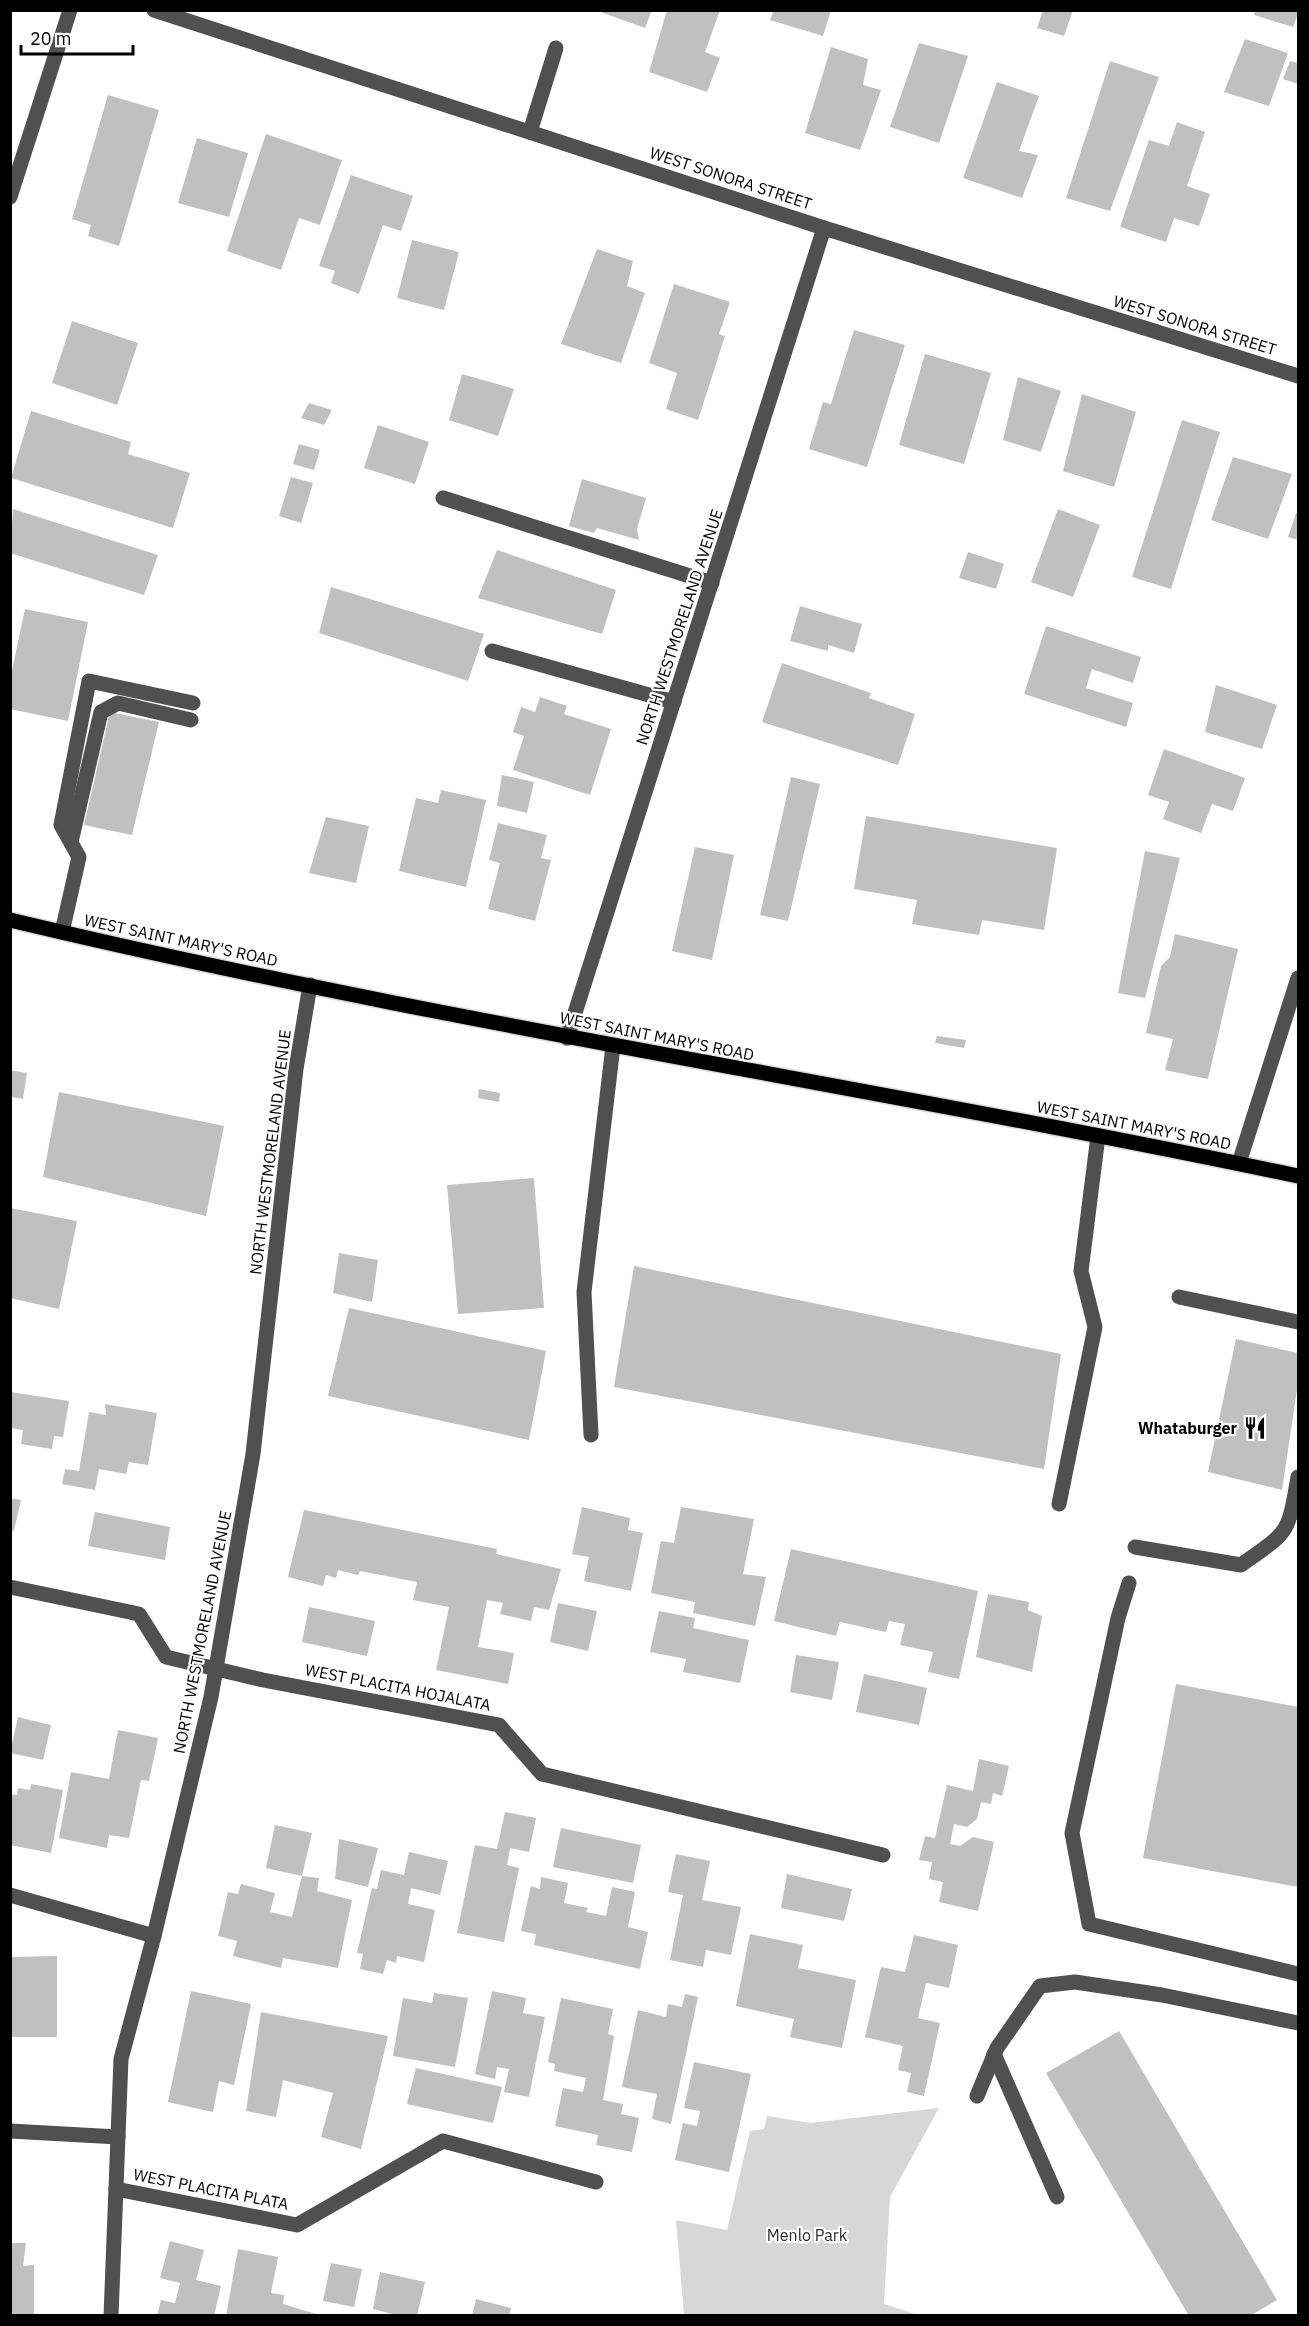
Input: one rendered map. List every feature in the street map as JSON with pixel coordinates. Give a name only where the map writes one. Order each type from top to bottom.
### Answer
[{"type":"main road","name":"WEST SAINT MARY'S ROAD","points":[[10,920],[567,1038],[1098,1136],[1299,1176]]},
{"type":"street","points":[[10,197],[70,10]]},
{"type":"street","name":"WEST SONORA STREET","points":[[154,10],[824,228],[1299,376]]},
{"type":"street","points":[[530,132],[556,48]]},
{"type":"street","name":"NORTH WESTMORELAND AVENUE","points":[[567,1038],[824,228]]},
{"type":"street","points":[[443,498],[712,583]]},
{"type":"street","points":[[492,651],[674,702]]},
{"type":"street","points":[[62,932],[79,857],[61,825],[89,681],[193,703]]},
{"type":"street","points":[[71,842],[101,712],[118,704],[191,720]]},
{"type":"street","points":[[1239,1163],[1299,978]]},
{"type":"street","name":"NORTH WESTMORELAND AVENUE","points":[[111,2316],[121,2059],[154,1936],[217,1667],[253,1454],[296,1069],[310,985]]},
{"type":"street","points":[[591,1435],[584,1292],[613,1046]]},
{"type":"street","points":[[1059,1504],[1095,1327],[1081,1270],[1098,1136]]},
{"type":"street","points":[[1179,1297],[1299,1322]]},
{"type":"street","points":[[1135,1547],[1242,1565],[1283,1536],[1291,1520],[1299,1477]]},
{"type":"street","points":[[1129,1583],[1118,1617],[1072,1833],[1089,1924],[1299,1974]]},
{"type":"street","name":"WEST PLACITA HOJALATA","points":[[10,1587],[139,1614],[166,1657],[217,1667],[263,1680],[499,1725],[542,1774],[883,1855]]},
{"type":"street","points":[[10,1895],[154,1936]]},
{"type":"street","points":[[977,2096],[994,2054],[1040,1986],[1075,1982],[1162,1995],[1299,2023]]},
{"type":"street","points":[[994,2054],[1057,2197]]},
{"type":"street","points":[[10,2131],[118,2137]]},
{"type":"street","name":"WEST PLACITA PLATA","points":[[116,2189],[297,2225],[443,2141],[596,2182]]},
{"type":"green space","name":"Menlo Park","points":[[939,2108],[890,2197],[884,2304],[918,2315],[684,2315],[676,2220],[727,2230],[750,2131],[764,2129],[767,2116],[810,2123]]},
{"type":"building","points":[[595,10],[652,10],[645,28]]},
{"type":"building","points":[[667,10],[720,10],[705,52],[720,58],[707,92],[649,72]]},
{"type":"building","points":[[774,10],[831,10],[823,36],[770,20]]},
{"type":"building","points":[[1043,10],[1073,10],[1064,36],[1037,28]]},
{"type":"building","points":[[1255,10],[1298,10],[1298,14],[1293,27],[1254,15]]},
{"type":"building","points":[[1245,39],[1288,53],[1269,106],[1224,92]]},
{"type":"building","points":[[919,43],[968,56],[939,143],[890,127]]},
{"type":"building","points":[[831,47],[868,59],[863,85],[881,90],[860,150],[805,133]]},
{"type":"building","points":[[1110,61],[1159,77],[1110,211],[1066,198]]},
{"type":"building","points":[[1290,61],[1298,63],[1298,84],[1283,79]]},
{"type":"building","points":[[997,82],[1039,96],[1019,151],[1038,155],[1022,198],[963,178]]},
{"type":"building","points":[[108,95],[159,110],[119,246],[88,236],[91,225],[72,219]]},
{"type":"building","points":[[1177,122],[1205,132],[1187,186],[1210,194],[1199,226],[1174,218],[1166,242],[1120,227],[1149,140],[1169,146]]},
{"type":"building","points":[[266,134],[342,160],[320,225],[299,218],[281,270],[227,251]]},
{"type":"building","points":[[197,138],[248,153],[229,217],[178,203]]},
{"type":"building","points":[[351,175],[413,196],[401,231],[383,225],[359,294],[331,283],[335,271],[319,266]]},
{"type":"building","points":[[412,240],[459,252],[444,310],[397,298]]},
{"type":"building","points":[[597,249],[633,261],[627,286],[645,293],[621,363],[561,344]]},
{"type":"building","points":[[674,284],[730,302],[719,334],[725,336],[698,420],[666,409],[677,373],[649,363]]},
{"type":"building","points":[[72,321],[138,343],[117,405],[52,383]]},
{"type":"building","points":[[854,330],[905,345],[867,467],[809,449],[823,402],[831,404]]},
{"type":"building","points":[[925,354],[991,373],[964,464],[899,445]]},
{"type":"building","points":[[462,374],[514,389],[498,436],[449,420]]},
{"type":"building","points":[[1018,377],[1061,391],[1041,452],[1003,440]]},
{"type":"building","points":[[1082,394],[1136,412],[1114,487],[1063,471]]},
{"type":"building","points":[[309,403],[332,410],[324,425],[301,418]]},
{"type":"building","points":[[31,411],[131,442],[128,454],[190,473],[173,528],[11,478]]},
{"type":"building","points":[[1182,420],[1220,432],[1171,589],[1132,577]]},
{"type":"building","points":[[378,425],[429,442],[415,484],[364,468]]},
{"type":"building","points":[[299,444],[320,450],[314,470],[293,464]]},
{"type":"building","points":[[1233,457],[1292,474],[1268,539],[1211,520]]},
{"type":"building","points":[[291,477],[313,483],[301,523],[279,516]]},
{"type":"building","points":[[582,479],[646,498],[637,529],[639,540],[597,528],[594,533],[569,526]]},
{"type":"building","points":[[13,509],[158,555],[144,595],[10,553]]},
{"type":"building","points":[[1058,509],[1100,525],[1073,597],[1031,582]]},
{"type":"building","points":[[1296,513],[1298,513],[1298,540],[1288,537]]},
{"type":"building","points":[[497,550],[616,590],[602,634],[478,598]]},
{"type":"building","points":[[968,552],[1004,564],[996,589],[959,578]]},
{"type":"building","points":[[331,587],[484,634],[468,681],[319,633]]},
{"type":"building","points":[[800,606],[862,624],[854,653],[828,645],[828,651],[790,641]]},
{"type":"building","points":[[25,609],[88,622],[68,721],[10,709],[10,680]]},
{"type":"building","points":[[1046,626],[1141,657],[1133,683],[1092,669],[1086,688],[1133,703],[1126,727],[1024,694]]},
{"type":"building","points":[[782,663],[871,693],[869,698],[915,714],[898,765],[762,722]]},
{"type":"building","points":[[1216,685],[1277,705],[1262,749],[1205,732]]},
{"type":"building","points":[[540,697],[567,706],[564,714],[611,729],[590,795],[513,770],[524,736],[513,732],[521,707],[535,712]]},
{"type":"building","points":[[110,712],[159,722],[132,835],[84,825]]},
{"type":"building","points":[[1164,749],[1245,778],[1233,811],[1212,804],[1201,833],[1163,819],[1169,802],[1148,795]]},
{"type":"building","points":[[502,775],[534,782],[527,813],[497,806]]},
{"type":"building","points":[[791,777],[820,784],[788,921],[760,915]]},
{"type":"building","points":[[441,790],[486,800],[466,887],[399,871],[416,798],[438,803]]},
{"type":"building","points":[[866,816],[1057,848],[1044,930],[982,920],[979,935],[912,924],[917,900],[854,889]]},
{"type":"building","points":[[326,817],[369,826],[356,883],[309,873]]},
{"type":"building","points":[[498,823],[547,835],[541,858],[551,860],[535,921],[488,909],[500,863],[489,860]]},
{"type":"building","points":[[695,847],[734,855],[712,960],[672,951]]},
{"type":"building","points":[[1145,851],[1180,858],[1145,998],[1118,993]]},
{"type":"building","points":[[1175,934],[1238,949],[1208,1079],[1165,1070],[1173,1039],[1146,1033],[1161,966],[1170,957]]},
{"type":"building","points":[[937,1036],[966,1040],[964,1048],[935,1043]]},
{"type":"building","points":[[10,1070],[27,1073],[23,1099],[10,1097]]},
{"type":"building","points":[[479,1089],[500,1093],[499,1102],[478,1098]]},
{"type":"building","points":[[59,1092],[224,1126],[206,1216],[43,1177]]},
{"type":"building","points":[[534,1178],[544,1308],[458,1314],[447,1185]]},
{"type":"building","points":[[10,1208],[77,1221],[59,1309],[10,1298]]},
{"type":"building","points":[[339,1253],[378,1260],[372,1302],[333,1293]]},
{"type":"building","points":[[634,1266],[1061,1354],[1044,1469],[614,1387]]},
{"type":"building","points":[[349,1308],[546,1351],[529,1440],[328,1396]]},
{"type":"building","name":"Whataburger","points":[[1236,1339],[1298,1353],[1298,1383],[1282,1490],[1208,1472]]},
{"type":"building","points":[[10,1392],[69,1401],[63,1437],[54,1436],[52,1449],[21,1444],[23,1430],[10,1428]]},
{"type":"building","points":[[105,1404],[157,1413],[148,1465],[129,1462],[126,1474],[99,1469],[95,1490],[62,1484],[65,1469],[79,1471],[89,1412],[106,1415]]},
{"type":"building","points":[[10,1498],[21,1500],[14,1531],[10,1530]]},
{"type":"building","points":[[582,1507],[630,1518],[628,1530],[643,1533],[631,1591],[584,1581],[589,1557],[572,1554]]},
{"type":"building","points":[[681,1507],[754,1519],[743,1574],[766,1577],[755,1626],[693,1613],[695,1602],[651,1593],[661,1541],[674,1543]]},
{"type":"building","points":[[304,1510],[497,1549],[496,1554],[561,1569],[549,1610],[534,1607],[531,1621],[500,1614],[503,1603],[487,1600],[478,1647],[514,1653],[508,1684],[436,1670],[449,1607],[413,1600],[417,1582],[360,1571],[358,1575],[338,1570],[336,1578],[326,1575],[323,1586],[288,1577]]},
{"type":"building","points":[[95,1512],[170,1527],[165,1560],[88,1546]]},
{"type":"building","points":[[791,1549],[978,1591],[959,1679],[928,1672],[933,1652],[900,1645],[905,1624],[889,1621],[886,1632],[840,1622],[836,1636],[774,1621]]},
{"type":"building","points":[[988,1594],[1029,1602],[1028,1610],[1042,1616],[1032,1672],[976,1657]]},
{"type":"building","points":[[558,1603],[597,1611],[588,1651],[550,1642]]},
{"type":"building","points":[[309,1607],[375,1621],[367,1656],[302,1642]]},
{"type":"building","points":[[659,1611],[695,1618],[693,1628],[749,1640],[740,1683],[683,1672],[686,1659],[650,1652]]},
{"type":"building","points":[[796,1655],[839,1662],[832,1700],[790,1692]]},
{"type":"building","points":[[864,1674],[927,1688],[919,1725],[856,1712]]},
{"type":"building","points":[[1176,1684],[1298,1707],[1298,1887],[1143,1858]]},
{"type":"building","points":[[18,1717],[51,1725],[43,1760],[10,1753]]},
{"type":"building","points":[[118,1730],[158,1738],[149,1781],[141,1780],[129,1838],[109,1835],[107,1848],[59,1838],[71,1772],[109,1779]]},
{"type":"building","points":[[979,1759],[1009,1766],[1002,1796],[993,1793],[991,1804],[981,1802],[977,1819],[967,1827],[954,1824],[950,1844],[960,1846],[973,1837],[994,1842],[978,1911],[939,1902],[943,1882],[929,1879],[932,1862],[919,1860],[925,1836],[935,1838],[947,1785],[973,1791]]},
{"type":"building","points":[[31,1784],[63,1790],[51,1853],[10,1845],[10,1794],[17,1795],[18,1788],[30,1790]]},
{"type":"building","points":[[505,1812],[536,1818],[529,1852],[510,1848],[507,1865],[519,1868],[504,1942],[457,1933],[475,1845],[497,1849]]},
{"type":"building","points":[[275,1825],[312,1833],[302,1876],[266,1868]]},
{"type":"building","points":[[561,1828],[641,1845],[633,1883],[553,1867]]},
{"type":"building","points":[[339,1839],[378,1848],[368,1887],[335,1879]]},
{"type":"building","points":[[409,1852],[448,1861],[440,1895],[411,1888],[408,1904],[435,1910],[424,1962],[397,1956],[396,1963],[387,1960],[383,1974],[360,1969],[363,1954],[357,1953],[372,1888],[377,1889],[381,1870],[404,1875]]},
{"type":"building","points":[[676,1854],[710,1861],[702,1900],[741,1907],[731,1955],[706,1950],[703,1967],[670,1960],[683,1895],[668,1892]]},
{"type":"building","points":[[787,1874],[852,1889],[844,1921],[781,1908]]},
{"type":"building","points":[[302,1876],[319,1878],[317,1891],[352,1900],[338,1968],[283,1958],[281,1968],[233,1956],[237,1941],[218,1936],[228,1892],[238,1894],[241,1884],[275,1893],[270,1912],[292,1917]]},
{"type":"building","points":[[541,1877],[568,1883],[564,1903],[588,1908],[586,1912],[606,1916],[612,1887],[635,1892],[628,1927],[648,1932],[640,1969],[534,1945],[536,1934],[521,1931],[531,1886],[540,1889]]},
{"type":"building","points":[[750,1934],[803,1945],[798,1968],[856,1980],[842,2048],[790,2037],[794,2019],[736,2006]]},
{"type":"building","points":[[914,1935],[958,1945],[949,1988],[926,1983],[918,2018],[940,2023],[924,2096],[907,2092],[911,2073],[898,2070],[903,2046],[865,2037],[881,1967],[905,1972]]},
{"type":"building","points":[[57,1956],[57,2037],[10,2037],[10,1957]]},
{"type":"building","points":[[191,1991],[251,2004],[234,2085],[219,2081],[213,2112],[168,2102]]},
{"type":"building","points":[[492,1991],[526,1998],[523,2013],[545,2017],[529,2097],[504,2092],[509,2069],[497,2067],[495,2079],[475,2074]]},
{"type":"building","points":[[434,1993],[468,1998],[455,2067],[393,2056],[403,1998],[432,2003]]},
{"type":"building","points":[[685,1994],[698,1997],[671,2124],[652,2119],[657,2094],[622,2087],[638,2010],[666,2017],[668,2004],[682,2007]]},
{"type":"building","points":[[561,1998],[613,2009],[608,2034],[614,2036],[603,2100],[623,2104],[621,2114],[639,2118],[632,2152],[596,2145],[598,2135],[555,2126],[563,2088],[583,2092],[586,2078],[554,2071],[555,2064],[548,2062]]},
{"type":"building","points":[[261,2012],[388,2036],[361,2149],[321,2137],[333,2093],[283,2080],[276,2117],[246,2111]]},
{"type":"building","points":[[1119,2031],[1277,2300],[1250,2316],[1189,2316],[1046,2073]]},
{"type":"building","points":[[694,2062],[751,2074],[729,2172],[675,2160],[683,2123],[697,2126],[700,2111],[684,2108]]},
{"type":"building","points":[[416,2068],[502,2087],[493,2123],[407,2104]]},
{"type":"building","points":[[170,2241],[204,2250],[196,2280],[221,2286],[214,2316],[157,2316],[161,2300],[175,2303],[180,2283],[160,2278]]},
{"type":"building","points":[[10,2243],[26,2243],[23,2266],[34,2265],[34,2316],[10,2316]]},
{"type":"building","points":[[238,2249],[278,2257],[271,2293],[284,2295],[283,2304],[323,2316],[226,2316]]},
{"type":"building","points":[[331,2263],[362,2269],[354,2307],[323,2301]]},
{"type":"building","points":[[380,2272],[425,2282],[417,2316],[400,2316],[373,2309]]},
{"type":"building","points":[[476,2299],[511,2308],[509,2316],[472,2316]]},
{"type":"place","name":"Whataburger","points":[[1255,1428]]}]
